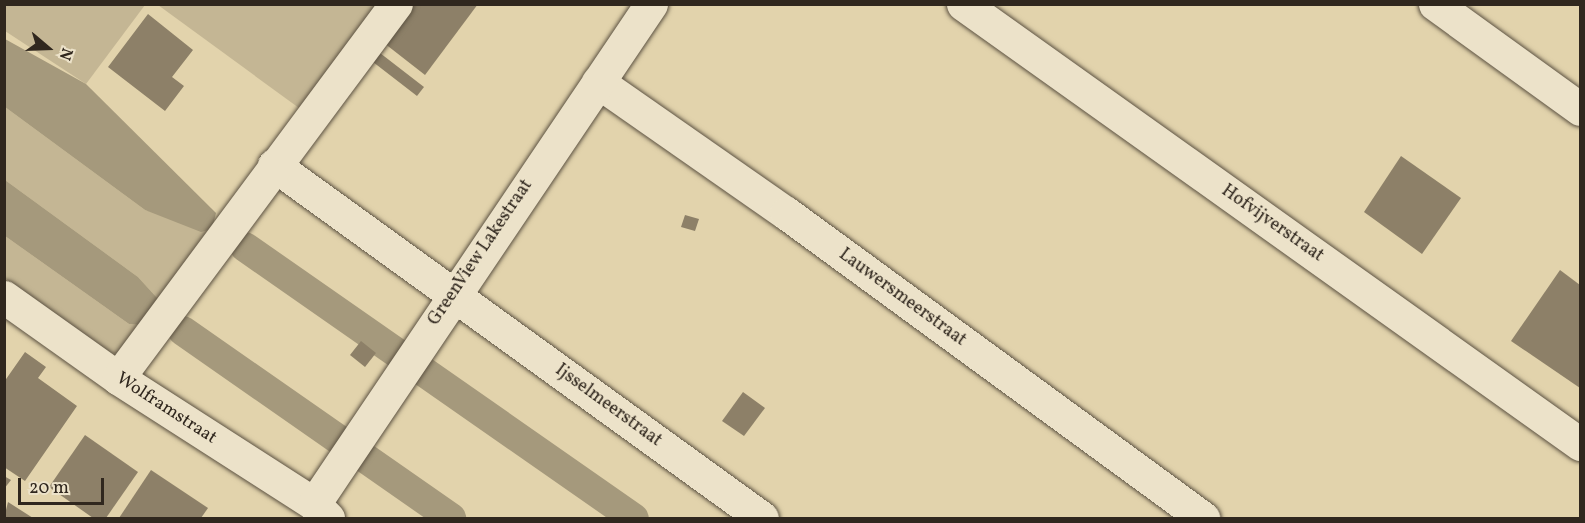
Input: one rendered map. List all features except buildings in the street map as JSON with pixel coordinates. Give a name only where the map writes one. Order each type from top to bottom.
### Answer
[{"type":"street","points":[[118,378],[274,165],[396,4]]},
{"type":"street","name":"GreenView Lakestraat","points":[[324,510],[453,293],[651,4]]},
{"type":"street","name":"Hofvijverstraat","points":[[963,4],[1581,444]]},
{"type":"street","points":[[1435,4],[1581,109]]},
{"type":"street","name":"Lauwersmeerstraat","points":[[598,82],[786,213],[1203,519]]},
{"type":"street","name":"Ijsselmeerstraat","points":[[274,165],[762,519]]},
{"type":"street","name":"Wolframstraat","points":[[4,297],[118,378],[324,510]]},
{"type":"shaded area","points":[[4,5],[145,5],[86,84],[5,31]]},
{"type":"shaded area","points":[[158,5],[378,5],[299,108]]},
{"type":"shaded area","points":[[5,39],[86,84],[216,213],[212,229],[201,232],[145,210],[5,107]]},
{"type":"shaded area","points":[[5,107],[145,210],[212,229],[159,300],[138,277],[5,180]]},
{"type":"shaded area","points":[[5,180],[138,277],[159,300],[141,325],[129,324],[5,236]]},
{"type":"shaded area","points":[[5,236],[129,324],[141,325],[122,353],[109,353],[5,278]]},
{"type":"waterway","points":[[245,247],[634,518]]},
{"type":"waterway","points":[[183,331],[451,518]]}]
